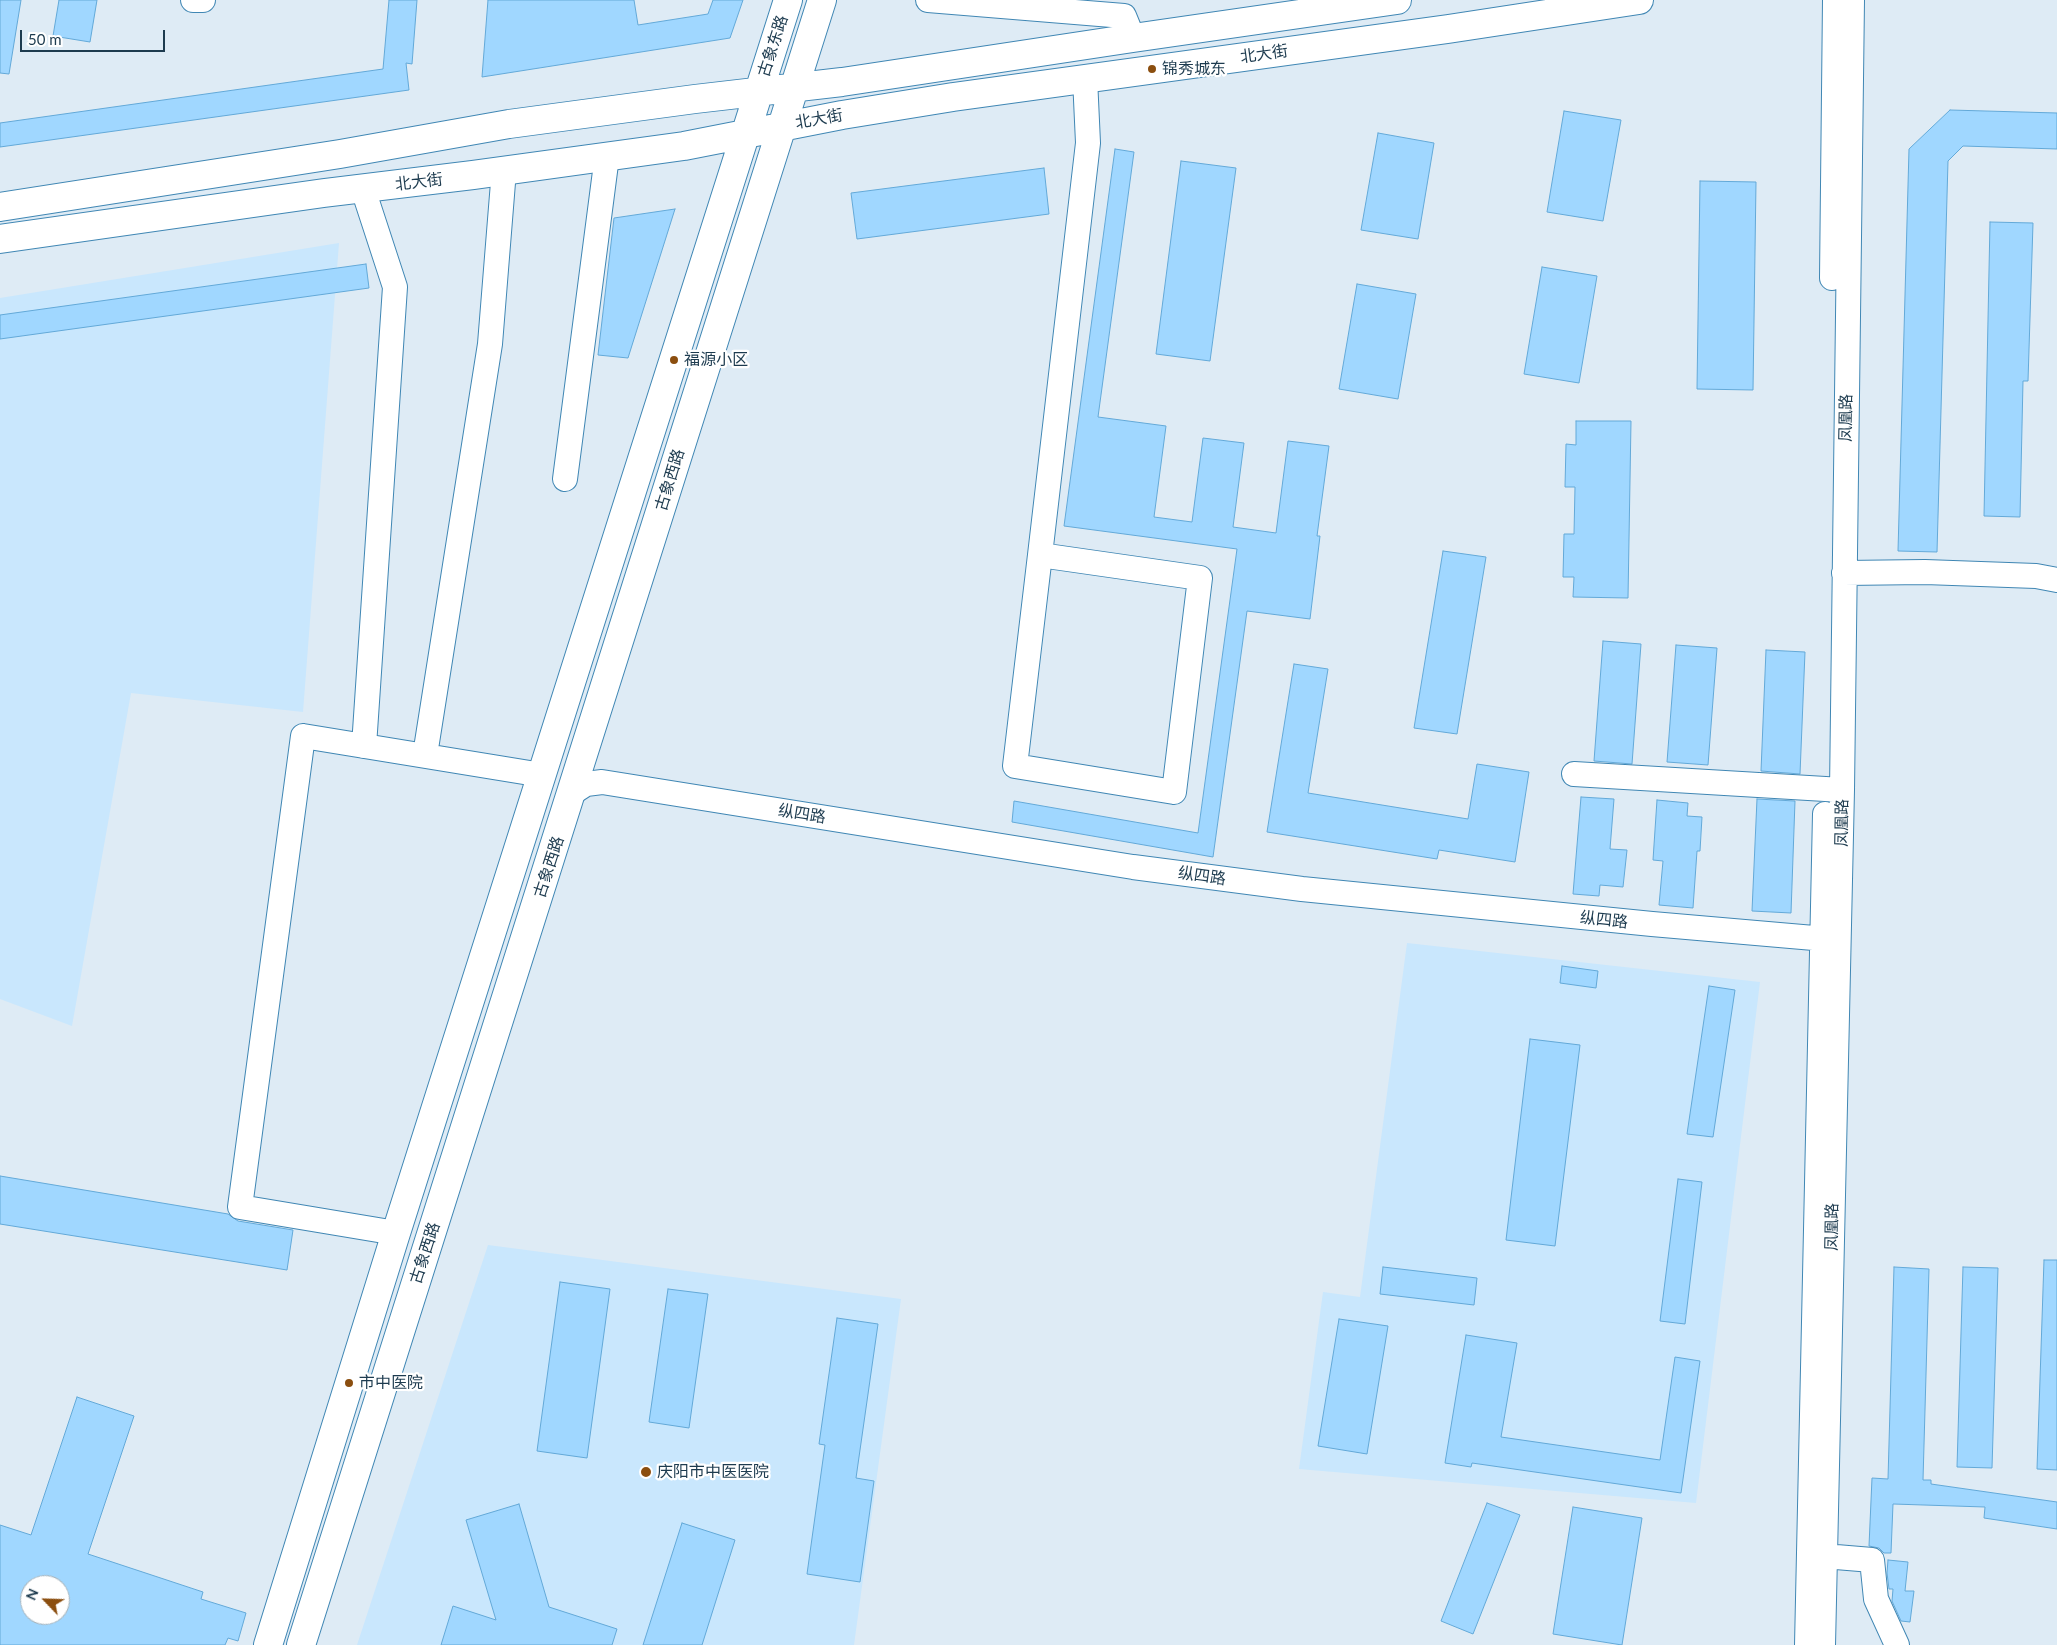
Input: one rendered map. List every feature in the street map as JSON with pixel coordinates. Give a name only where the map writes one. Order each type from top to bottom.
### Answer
[{"type":"main road","name":"古象东路","points":[[794,88],[822,0]]},
{"type":"main road","name":"北大街","points":[[0,207],[340,154],[509,124],[842,82],[1397,0]]},
{"type":"main road","name":"北大街","points":[[0,239],[684,146],[781,126],[934,100],[1439,30],[1639,0]]},
{"type":"main road","name":"古象东路","points":[[758,92],[781,3]]},
{"type":"main road","name":"古象西路","points":[[302,1645],[794,88]]},
{"type":"main road","name":"古象西路","points":[[268,1645],[396,1233],[758,92]]},
{"type":"street","points":[[193,0],[204,0]]},
{"type":"street","points":[[928,0],[1124,16],[1133,38]]},
{"type":"street","name":"凤凰路","points":[[1834,790],[1835,0]]},
{"type":"street","name":"凤凰路","points":[[1806,1645],[1834,790],[1844,573],[1852,0]]},
{"type":"street","points":[[1040,554],[1200,578],[1174,792],[1015,766],[1088,143],[1085,78]]},
{"type":"street","points":[[565,479],[607,156]]},
{"type":"street","points":[[425,755],[490,344],[504,170]]},
{"type":"street","points":[[362,189],[396,287],[364,746]]},
{"type":"street","points":[[1844,573],[1925,572],[2036,576],[2057,580]]},
{"type":"street","points":[[396,1233],[240,1207],[303,736],[542,775]]},
{"type":"street","name":"纵四路","points":[[586,748],[592,764],[598,770],[605,773],[1134,856],[1303,879],[1830,935]]},
{"type":"street","points":[[1574,774],[1834,790]]},
{"type":"street","name":"纵四路","points":[[572,793],[586,784],[602,782],[1124,865],[1302,889],[1652,924],[1830,935]]},
{"type":"street","name":"凤凰路","points":[[1823,1645],[1830,935]]},
{"type":"street","points":[[1824,1556],[1872,1560],[1876,1599],[1897,1645]]},
{"type":"shaded area","points":[[339,243],[303,712],[131,693],[72,1026],[0,999],[0,298]]},
{"type":"shaded area","points":[[1407,943],[1760,982],[1696,1503],[1299,1469],[1323,1292],[1360,1297]]},
{"type":"shaded area","name":"庆阳市中医医院","points":[[488,1245],[901,1299],[854,1645],[357,1645]]},
{"type":"building","points":[[0,0],[21,0],[9,74],[0,73]]},
{"type":"building","points":[[59,0],[97,0],[90,42],[53,36]]},
{"type":"building","points":[[389,0],[417,0],[412,64],[406,63],[409,90],[0,147],[0,123],[383,69]]},
{"type":"building","points":[[488,0],[634,0],[638,25],[708,14],[713,0],[743,0],[730,38],[482,77]]},
{"type":"building","points":[[1950,110],[2057,113],[2057,149],[1963,146],[1948,161],[1937,552],[1898,551],[1909,149]]},
{"type":"building","points":[[1564,111],[1621,120],[1603,221],[1547,212]]},
{"type":"building","points":[[1378,133],[1434,143],[1418,239],[1361,230]]},
{"type":"building","points":[[1115,149],[1134,152],[1098,417],[1166,426],[1154,517],[1192,522],[1203,438],[1244,443],[1233,527],[1276,533],[1288,441],[1329,446],[1317,536],[1320,536],[1310,619],[1247,611],[1213,857],[1012,822],[1014,801],[1198,833],[1237,549],[1064,526]]},
{"type":"building","points":[[1181,161],[1236,168],[1210,361],[1156,354]]},
{"type":"building","points":[[1044,168],[1049,214],[857,239],[851,193]]},
{"type":"building","points":[[1700,181],[1756,182],[1753,390],[1697,389]]},
{"type":"building","points":[[675,209],[628,358],[598,355],[614,218]]},
{"type":"building","points":[[1990,222],[2033,223],[2028,381],[2023,381],[2020,517],[1984,516]]},
{"type":"building","points":[[366,264],[369,288],[0,339],[0,315]]},
{"type":"building","points":[[1542,267],[1597,276],[1579,383],[1524,374]]},
{"type":"building","points":[[1357,284],[1416,294],[1398,399],[1339,389]]},
{"type":"building","points":[[1576,421],[1631,421],[1628,598],[1573,597],[1574,577],[1563,577],[1564,534],[1574,534],[1575,487],[1565,487],[1566,444],[1576,445]]},
{"type":"building","points":[[1443,551],[1486,557],[1457,734],[1414,728]]},
{"type":"building","points":[[1603,641],[1641,644],[1632,764],[1594,761]]},
{"type":"building","points":[[1676,645],[1717,648],[1708,765],[1667,762]]},
{"type":"building","points":[[1766,650],[1805,652],[1800,774],[1761,771]]},
{"type":"building","points":[[1294,664],[1328,669],[1308,793],[1468,819],[1477,764],[1529,772],[1515,862],[1439,850],[1437,859],[1267,832]]},
{"type":"building","points":[[1581,797],[1614,799],[1610,849],[1627,850],[1623,887],[1600,885],[1599,896],[1573,894]]},
{"type":"building","points":[[1757,799],[1795,801],[1791,913],[1752,911]]},
{"type":"building","points":[[1657,800],[1688,803],[1687,816],[1702,817],[1700,851],[1697,851],[1693,908],[1659,905],[1663,861],[1653,860]]},
{"type":"building","points":[[1562,966],[1598,971],[1596,988],[1560,983]]},
{"type":"building","points":[[1709,986],[1735,990],[1713,1137],[1687,1134]]},
{"type":"building","points":[[1530,1039],[1580,1045],[1555,1246],[1506,1240]]},
{"type":"building","points":[[0,1176],[228,1214],[238,1221],[293,1230],[287,1270],[0,1224]]},
{"type":"building","points":[[1678,1179],[1702,1182],[1685,1324],[1660,1321]]},
{"type":"building","points":[[2044,1260],[2057,1260],[2057,1470],[2037,1469]]},
{"type":"building","points":[[1383,1267],[1477,1278],[1474,1305],[1380,1294]]},
{"type":"building","points":[[1894,1267],[1929,1269],[1923,1480],[1931,1480],[1931,1484],[2057,1502],[2057,1529],[1984,1518],[1985,1507],[1893,1504],[1891,1553],[1884,1553],[1879,1548],[1869,1546],[1872,1478],[1888,1479]]},
{"type":"building","points":[[1963,1267],[1998,1268],[1992,1468],[1957,1467]]},
{"type":"building","points":[[560,1282],[610,1289],[587,1458],[537,1451]]},
{"type":"building","points":[[668,1289],[708,1294],[689,1428],[649,1422]]},
{"type":"building","points":[[837,1318],[878,1324],[856,1478],[874,1481],[860,1582],[807,1574],[825,1445],[819,1444]]},
{"type":"building","points":[[1339,1319],[1388,1326],[1367,1454],[1318,1446]]},
{"type":"building","points":[[1466,1335],[1517,1343],[1501,1437],[1660,1460],[1675,1357],[1700,1361],[1681,1493],[1472,1463],[1471,1467],[1445,1463]]},
{"type":"building","points":[[77,1397],[134,1416],[88,1554],[203,1592],[201,1599],[246,1613],[238,1641],[228,1638],[225,1645],[0,1645],[0,1525],[31,1535]]},
{"type":"building","points":[[1487,1503],[1520,1515],[1473,1634],[1441,1621]]},
{"type":"building","points":[[519,1504],[549,1607],[617,1629],[612,1645],[441,1645],[453,1606],[496,1620],[466,1520]]},
{"type":"building","points":[[1573,1507],[1642,1518],[1622,1645],[1553,1634]]},
{"type":"building","points":[[682,1523],[735,1540],[702,1645],[643,1645]]},
{"type":"building","points":[[1888,1560],[1908,1562],[1905,1591],[1914,1591],[1910,1622],[1901,1621],[1892,1601],[1893,1589],[1889,1589],[1887,1573]]},
{"type":"place","name":"锦秀城东","points":[[1152,69]]},
{"type":"place","name":"福源小区","points":[[674,360]]},
{"type":"place","name":"市中医院","points":[[349,1383]]},
{"type":"place","name":"庆阳市中医医院","points":[[646,1472]]}]
